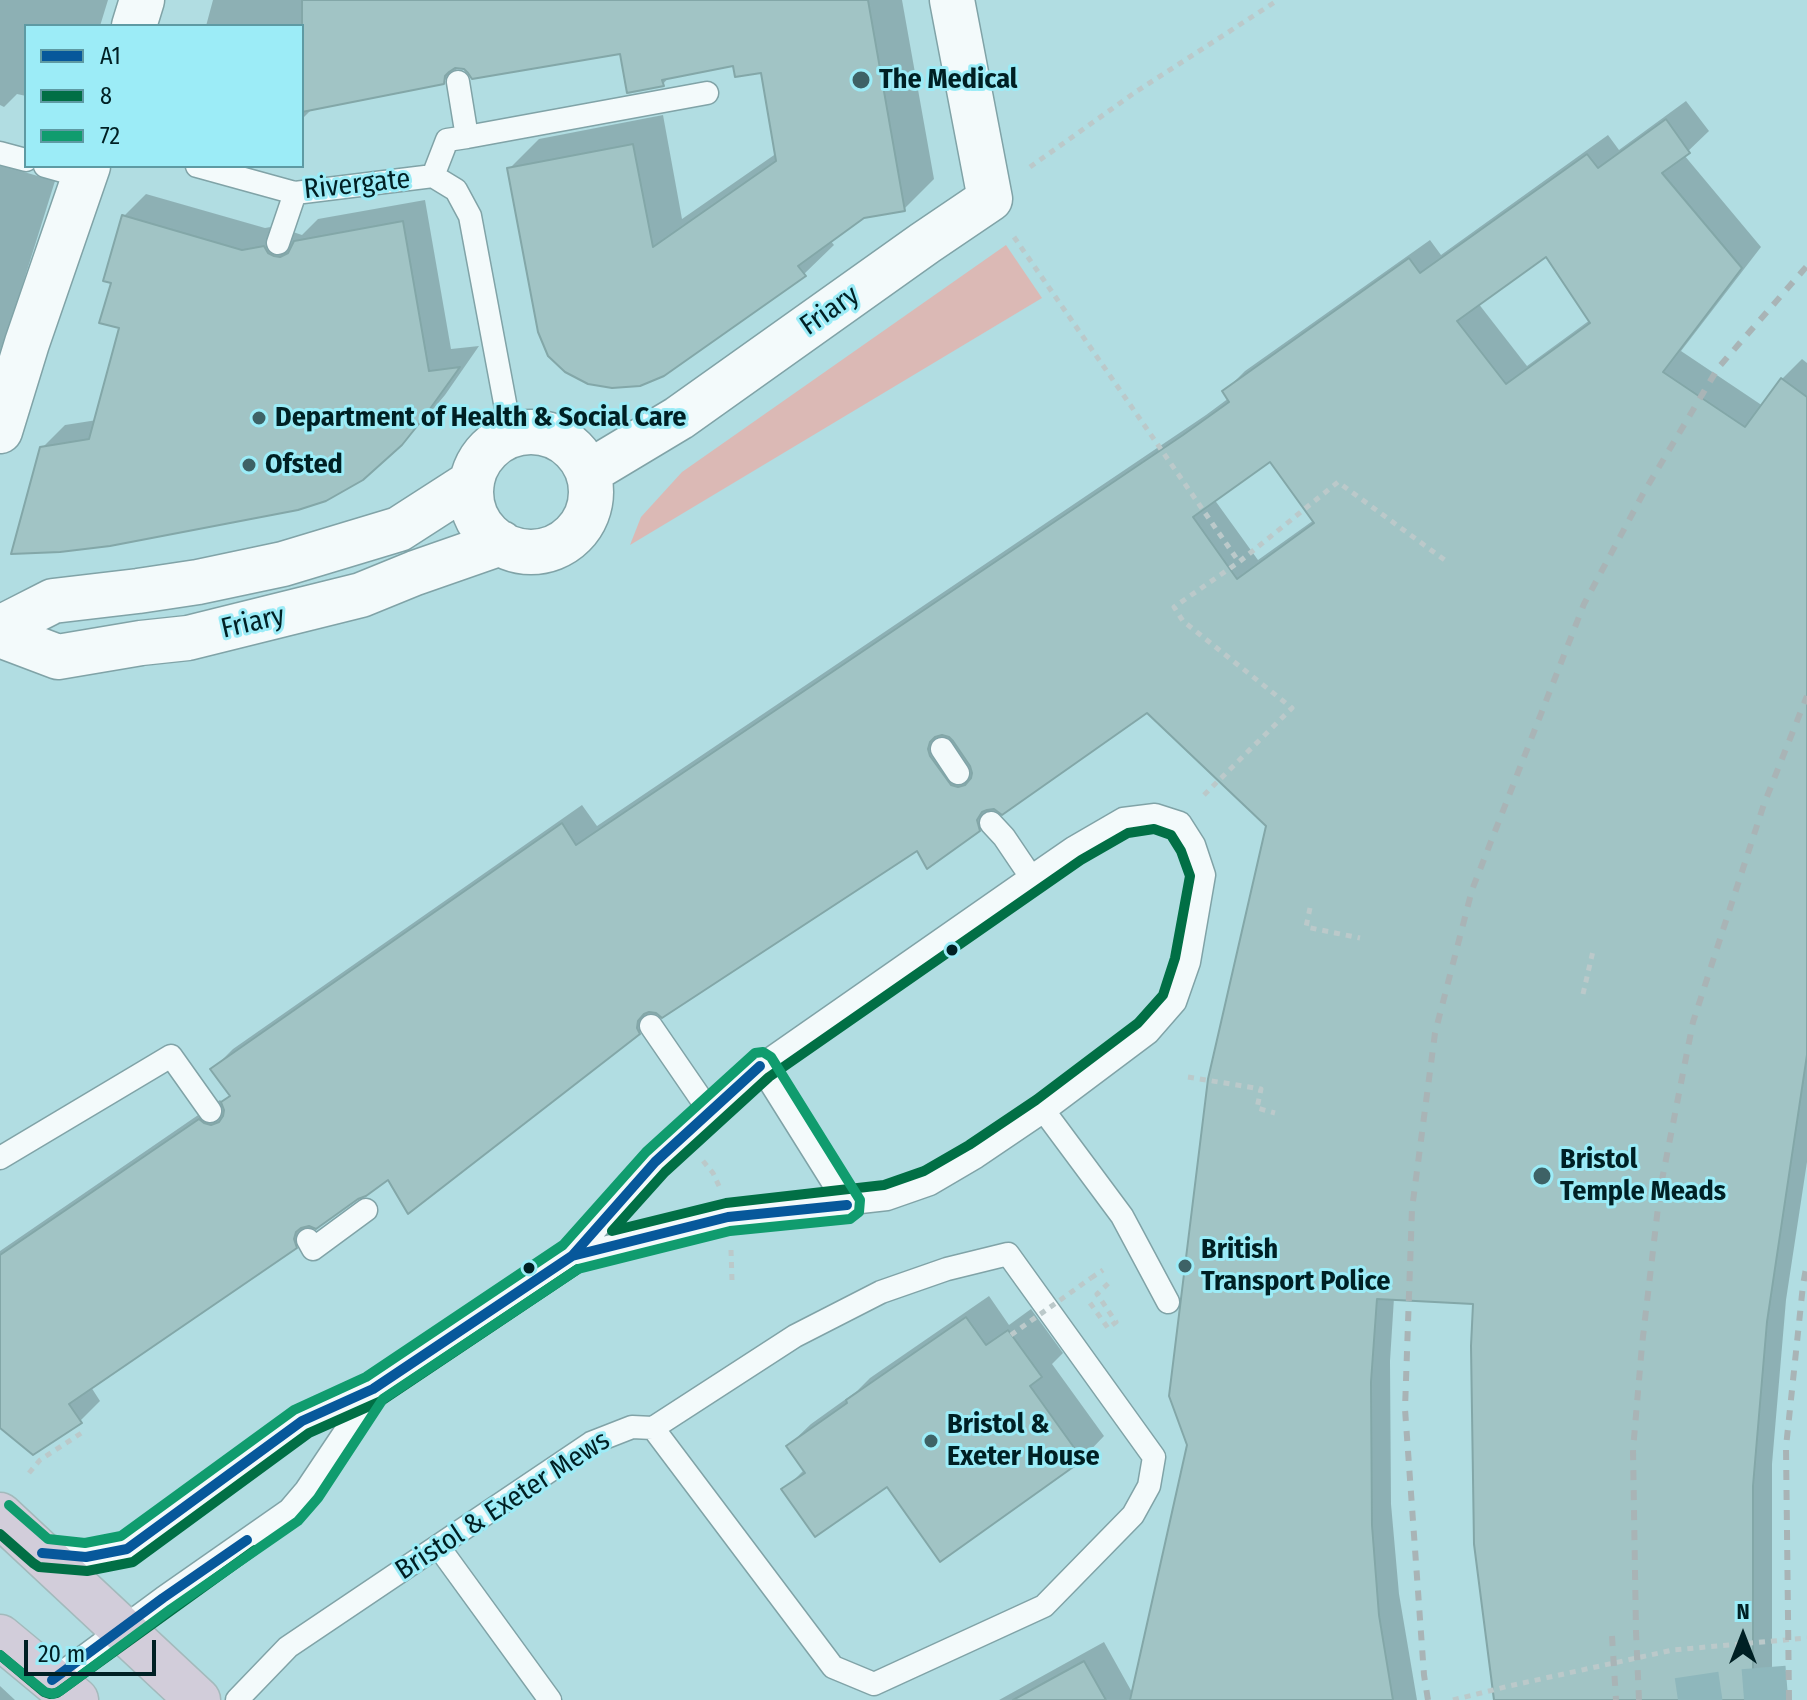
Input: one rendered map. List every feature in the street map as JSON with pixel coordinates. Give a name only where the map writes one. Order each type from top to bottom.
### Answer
[{"type":"highway","points":[[0,1515],[198,1700]]},
{"type":"highway","points":[[0,1637],[64,1690]]},
{"type":"street","points":[[135,24],[142,0]]},
{"type":"street","points":[[952,0],[998,213]]},
{"type":"street","points":[[0,431],[27,343],[72,170]]},
{"type":"street","name":"Friary","points":[[0,635],[58,657],[188,638],[361,595],[501,543],[515,549],[536,551],[555,547],[573,535],[589,510],[592,489],[589,472],[679,418],[925,243],[998,213]]},
{"type":"street","points":[[511,435],[536,432],[556,437],[578,454],[589,472]]},
{"type":"street","name":"Friary","points":[[0,628],[53,601],[198,582],[283,564],[399,529],[472,482],[479,462],[493,446],[511,435]]},
{"type":"street","points":[[472,482],[474,512],[485,530],[501,543]]},
{"type":"lane","points":[[458,82],[467,137]]},
{"type":"lane","points":[[433,176],[447,140],[707,93]]},
{"type":"lane","points":[[0,153],[24,159]]},
{"type":"lane","name":"Rivergate","points":[[204,168],[295,193],[433,176],[456,190],[470,216],[511,435]]},
{"type":"lane","points":[[278,243],[295,193]]},
{"type":"lane","points":[[942,749],[958,773]]},
{"type":"lane","points":[[42,1553],[86,1557],[127,1549],[302,1421],[373,1389],[572,1256],[655,1162],[760,1066],[1073,848],[1123,819],[1155,815],[1180,823],[1194,845],[1204,875],[1189,962],[1175,1002],[1148,1033],[1044,1111],[930,1184],[887,1199],[728,1217],[572,1256]]},
{"type":"lane","points":[[991,823],[1031,877]]},
{"type":"lane","points":[[651,1026],[710,1112]]},
{"type":"lane","points":[[0,1158],[171,1056],[210,1111]]},
{"type":"lane","points":[[760,1066],[847,1205]]},
{"type":"lane","points":[[1044,1111],[1122,1216],[1168,1302]]},
{"type":"lane","points":[[308,1240],[313,1249],[366,1210]]},
{"type":"lane","name":"Bristol & Exeter Mews","points":[[237,1700],[288,1647],[591,1443],[632,1427],[653,1428],[795,1336],[881,1292],[947,1269],[1008,1254],[1154,1457],[1149,1486],[1133,1515],[1044,1606],[874,1684],[833,1667],[653,1428]]},
{"type":"lane","points":[[64,1690],[121,1630],[289,1510],[306,1490],[373,1389]]},
{"type":"lane","points":[[438,1546],[550,1700]]},
{"type":"path","points":[[1239,562],[998,213],[1031,166],[1137,91],[1278,0]]},
{"type":"path","points":[[1204,795],[1292,708],[1183,621],[1174,607],[1239,562],[1338,482],[1446,561]]},
{"type":"path","points":[[1310,908],[1306,927],[1360,938]]},
{"type":"path","points":[[1583,994],[1593,951]]},
{"type":"path","points":[[1188,1077],[1261,1089],[1257,1108],[1275,1113]]},
{"type":"path","points":[[694,1151],[713,1173],[725,1198]]},
{"type":"path","points":[[731,1249],[732,1280]]},
{"type":"path","points":[[1011,1335],[1103,1270]]},
{"type":"path","points":[[1090,1303],[1108,1328],[1116,1322],[1097,1294],[1112,1280]]},
{"type":"path","points":[[29,1473],[40,1460],[86,1430]]},
{"type":"path","points":[[1453,1700],[1673,1650],[1807,1638]]},
{"type":"shaded area","points":[[1006,245],[1042,298],[630,545],[641,517],[682,472]]},
{"type":"building","points":[[302,0],[868,0],[905,211],[864,218],[798,266],[806,276],[664,376],[640,386],[612,388],[588,384],[565,372],[548,356],[538,332],[507,168],[633,144],[653,247],[776,161],[761,73],[735,77],[733,66],[662,80],[664,86],[627,93],[620,54],[472,79],[464,69],[455,68],[445,76],[444,84],[304,112]]},
{"type":"building","points":[[1666,119],[1690,153],[1662,173],[1742,268],[1663,372],[1745,427],[1781,378],[1807,397],[1807,1055],[1767,1322],[1753,1486],[1753,1700],[1494,1700],[1474,1544],[1473,1304],[1377,1299],[1371,1382],[1372,1525],[1379,1615],[1393,1700],[1130,1700],[1187,1445],[1169,1396],[1208,1079],[1266,826],[1147,713],[1002,815],[994,809],[982,812],[977,820],[980,831],[927,869],[917,851],[662,1018],[656,1013],[644,1014],[638,1021],[640,1034],[408,1214],[388,1180],[316,1229],[309,1226],[301,1228],[294,1239],[297,1248],[69,1404],[82,1423],[33,1455],[0,1428],[0,1255],[199,1119],[211,1125],[219,1122],[224,1110],[221,1102],[230,1096],[210,1069],[562,823],[576,845],[1183,435],[1229,402],[1222,391],[1409,258],[1420,273],[1587,154],[1598,168]],"holes":[[[1546,257],[1590,323],[1506,384],[1457,321]],[[1270,462],[1314,523],[1237,579],[1193,517]],[[935,737],[949,737],[970,766],[971,778],[965,785],[951,785],[930,756],[928,749]]]},
{"type":"building","points":[[122,215],[242,250],[264,246],[268,253],[280,257],[288,253],[294,241],[403,221],[429,371],[460,367],[402,445],[363,480],[326,501],[298,510],[110,546],[11,554],[40,447],[89,439],[119,328],[99,323],[111,283],[103,281]]},
{"type":"building","name":"Bristol & Exeter House","points":[[966,1317],[986,1345],[1008,1330],[1042,1377],[1030,1386],[1083,1460],[940,1562],[887,1487],[815,1537],[781,1489],[805,1473],[786,1446],[847,1403],[846,1400]]},
{"type":"building","points":[[1084,1661],[1106,1700],[1013,1700]]},
{"type":"tunnel","points":[[1678,1700],[1807,1686]]},
{"type":"railway","points":[[1428,1700],[1405,1409],[1412,1209],[1435,1033],[1472,890],[1584,604],[1644,492],[1718,368],[1807,266]]},
{"type":"railway","points":[[1639,1700],[1633,1450],[1660,1190],[1693,1022],[1764,804],[1807,696]]},
{"type":"railway","points":[[1789,1700],[1786,1447],[1807,1263]]},
{"type":"railway","points":[[1612,1636],[1616,1700]]},
{"type":"transit line","name":"8","points":[[1154,829],[1171,835],[1190,876],[1175,958],[1163,995],[1138,1023],[1036,1100],[924,1171],[884,1185],[726,1203],[612,1231],[665,1172],[769,1077],[1081,860],[1128,833],[1154,829]]},
{"type":"transit line","name":"72","points":[[0,1655],[45,1692],[53,1694],[60,1691],[298,1521],[318,1498],[383,1399],[578,1269],[730,1231],[850,1219],[859,1212],[860,1200],[771,1057],[763,1052],[755,1053],[646,1152],[563,1245],[366,1377],[294,1410],[121,1536],[85,1543],[48,1539],[9,1505]]},
{"type":"transit line","name":"A1","points":[[42,1553],[86,1557],[127,1549],[302,1421],[373,1389],[572,1256],[655,1162],[760,1066]]},
{"type":"transit line","name":"A1","points":[[572,1256],[728,1217],[847,1205]]},
{"type":"transit line","name":"8","points":[[0,1534],[39,1567],[87,1571],[133,1562],[309,1433],[381,1401],[578,1269]]},
{"type":"transit line","name":"A1","points":[[52,1680],[247,1540]]},
{"type":"transit line","name":"8","points":[[0,1655],[44,1692],[57,1693],[255,1550]]},
{"type":"place","name":"The Medical","points":[[861,80]]},
{"type":"place","name":"Department of Health & Social Care","points":[[259,418]]},
{"type":"place","name":"Ofsted","points":[[249,465]]},
{"type":"place","name":"Bristol Temple Meads","points":[[1542,1176]]},
{"type":"place","name":"British Transport Police","points":[[1185,1266]]},
{"type":"place","name":"Bristol & Exeter House","points":[[931,1441]]}]
